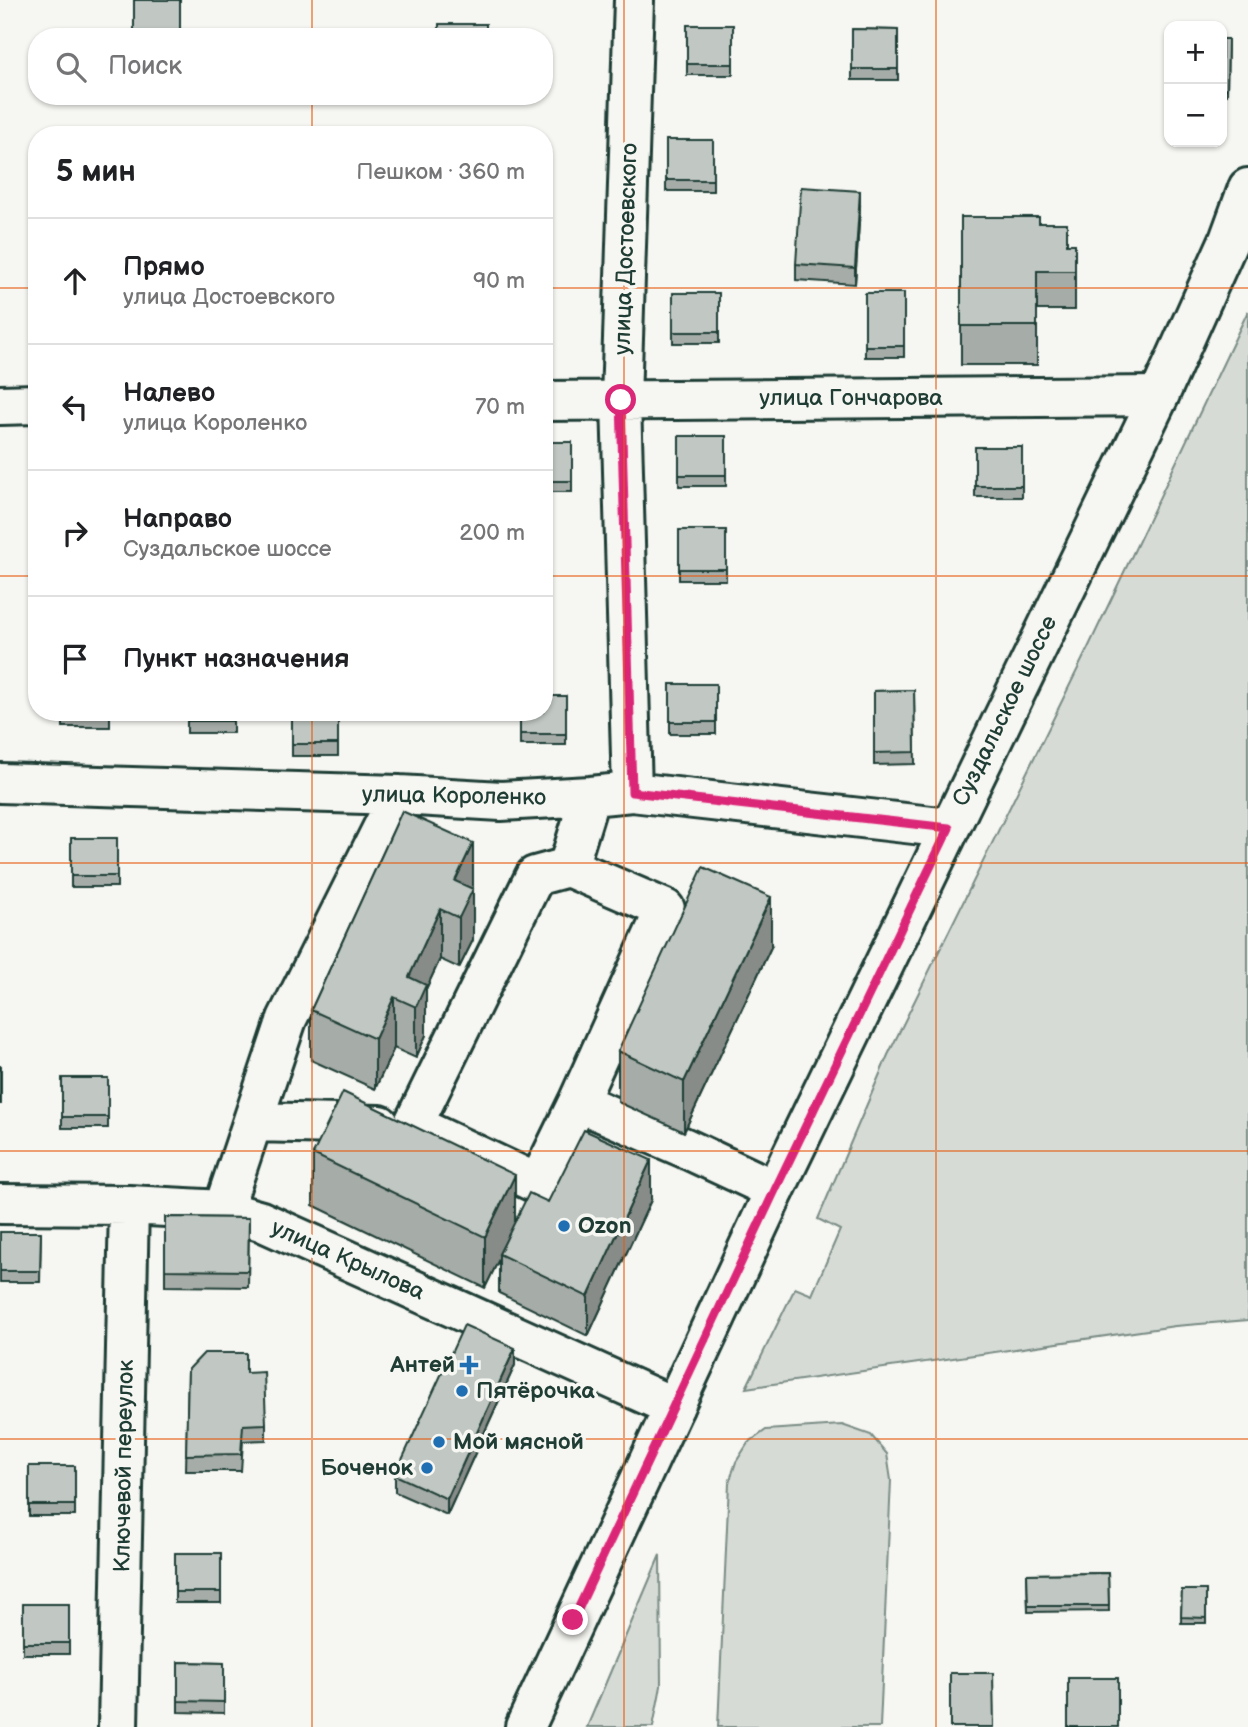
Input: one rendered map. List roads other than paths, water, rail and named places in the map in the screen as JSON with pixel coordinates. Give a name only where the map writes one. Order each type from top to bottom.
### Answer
[{"type":"street","name":"улица Достоевского","points":[[632,792],[621,400],[634,0]]},
{"type":"street","name":"Суздальское шоссе","points":[[525,1727],[775,1190],[1158,396],[1229,240],[1248,188]]},
{"type":"street","name":"улица Гончарова","points":[[553,401],[1158,396]]},
{"type":"street","points":[[0,405],[28,404]]},
{"type":"street","name":"улица Короленко","points":[[0,783],[399,795],[500,801],[632,792],[949,828]]},
{"type":"street","points":[[223,1210],[287,1018],[399,795]]},
{"type":"street","points":[[568,867],[590,796]]},
{"type":"street","points":[[253,1122],[413,1125],[538,1184],[665,909],[568,867],[536,876],[413,1125]]},
{"type":"street","points":[[578,1102],[775,1190]]},
{"type":"street","name":"улица Крылова","points":[[0,1204],[129,1205],[223,1210],[261,1221],[674,1407]]},
{"type":"street","name":"Ключевой переулок","points":[[118,1727],[129,1205]]},
{"type":"place","name":"Ozon","points":[[564,1226]]},
{"type":"place","name":"Антей","points":[[469,1365]]},
{"type":"place","name":"Пятёрочка","points":[[462,1391]]},
{"type":"place","name":"Мой мясной","points":[[439,1442]]},
{"type":"place","name":"Боченок","points":[[427,1468]]}]
